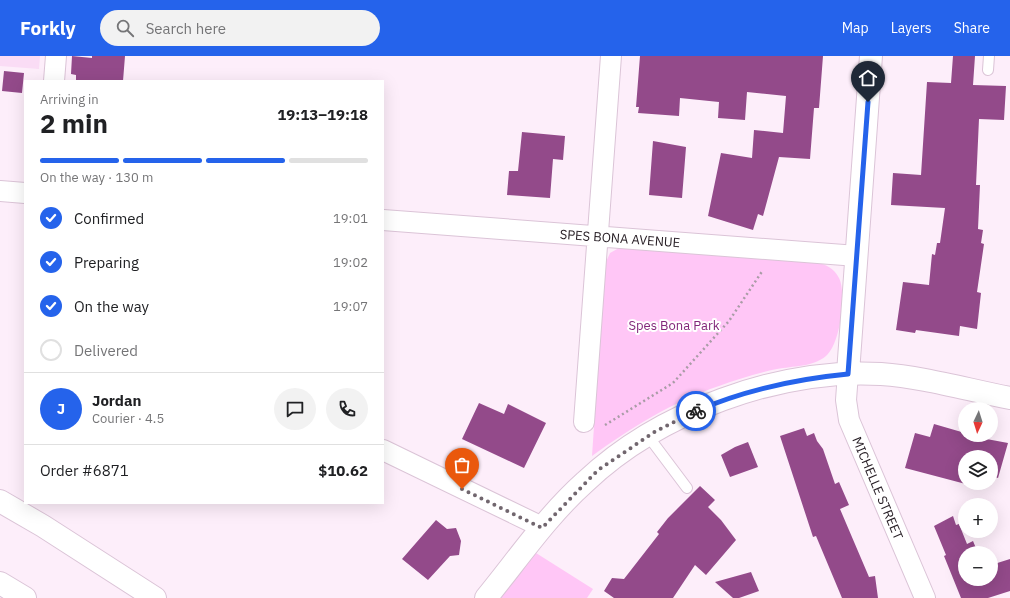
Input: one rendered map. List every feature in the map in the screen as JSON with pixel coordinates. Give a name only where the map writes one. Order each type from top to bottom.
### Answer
[{"type":"main road","points":[[848,374],[871,56]]},
{"type":"main road","points":[[486,598],[542,528],[598,470],[648,436],[693,412],[744,393],[809,378],[848,374],[901,376],[1010,398]]},
{"type":"main road","points":[[0,501],[155,598]]},
{"type":"main road","points":[[0,583],[25,598]]},
{"type":"street","points":[[54,80],[56,56]]},
{"type":"street","points":[[584,422],[611,56]]},
{"type":"street","points":[[0,191],[24,193]]},
{"type":"street","name":"SPES BONA AVENUE","points":[[384,220],[857,256]]},
{"type":"street","name":"MICHELLE STREET","points":[[848,374],[846,400],[849,420],[925,598]]},
{"type":"street","points":[[384,450],[542,528]]},
{"type":"lane","points":[[988,70],[989,56]]},
{"type":"lane","points":[[648,436],[687,488]]},
{"type":"path","points":[[603,426],[673,383],[729,321],[776,250]]},
{"type":"shaded area","points":[[0,56],[40,56],[39,69],[0,66]]},
{"type":"green space","name":"Spes Bona Park","points":[[619,248],[815,262],[826,265],[832,269],[839,278],[842,295],[841,319],[831,350],[821,360],[803,366],[762,372],[702,392],[652,416],[592,456],[605,264],[610,253]]},
{"type":"green space","points":[[536,553],[593,589],[587,598],[500,598]]},
{"type":"building","points":[[72,56],[92,58],[92,56],[125,56],[123,80],[76,80],[76,75],[71,74]]},
{"type":"building","points":[[640,56],[823,56],[819,108],[814,108],[810,159],[779,157],[763,216],[758,214],[753,230],[708,216],[721,153],[752,158],[754,130],[783,133],[786,96],[747,92],[745,120],[718,118],[719,102],[680,98],[679,116],[638,113],[639,107],[636,107]]},
{"type":"building","points":[[953,56],[975,56],[973,85],[1006,86],[1004,120],[979,119],[976,185],[980,185],[978,229],[983,230],[981,243],[984,244],[977,292],[981,293],[977,329],[960,326],[959,336],[916,330],[915,333],[896,330],[903,282],[929,285],[932,254],[935,255],[937,243],[940,243],[945,208],[891,205],[893,173],[921,175],[927,82],[951,83]]},
{"type":"building","points":[[4,71],[24,73],[22,93],[2,91]]},
{"type":"building","points":[[522,132],[565,136],[563,160],[553,159],[550,198],[507,195],[509,171],[518,171]]},
{"type":"building","points":[[653,141],[686,147],[682,198],[649,195]]},
{"type":"building","points":[[479,403],[504,414],[508,404],[546,423],[524,468],[462,439]]},
{"type":"building","points":[[934,424],[958,431],[958,442],[998,441],[1008,443],[998,478],[998,450],[958,450],[958,482],[905,468],[915,433],[930,437]]},
{"type":"building","points":[[804,428],[807,436],[814,433],[817,441],[823,449],[835,484],[839,482],[849,505],[840,509],[869,577],[875,576],[878,598],[842,598],[816,536],[813,537],[780,436]]},
{"type":"building","points":[[748,442],[758,467],[730,477],[721,455]]},
{"type":"building","points":[[700,486],[715,500],[708,507],[721,520],[736,540],[706,575],[695,565],[673,598],[614,598],[604,591],[612,578],[624,579],[659,534],[657,532],[668,518]]},
{"type":"building","points":[[953,516],[956,525],[958,524],[958,538],[965,538],[967,544],[973,541],[975,546],[958,546],[958,586],[998,586],[998,563],[1010,559],[1010,591],[988,598],[961,598],[934,526]]},
{"type":"building","points":[[436,520],[447,529],[456,528],[461,541],[459,555],[450,556],[428,580],[402,559]]},
{"type":"building","points":[[751,572],[759,591],[739,598],[733,598],[715,582]]},
{"type":"way so far","points":[[462,489],[542,528],[583,483],[598,470],[636,443],[696,411]]},
{"type":"route","points":[[696,411],[744,393],[767,387],[809,378],[848,374],[868,102]]}]
